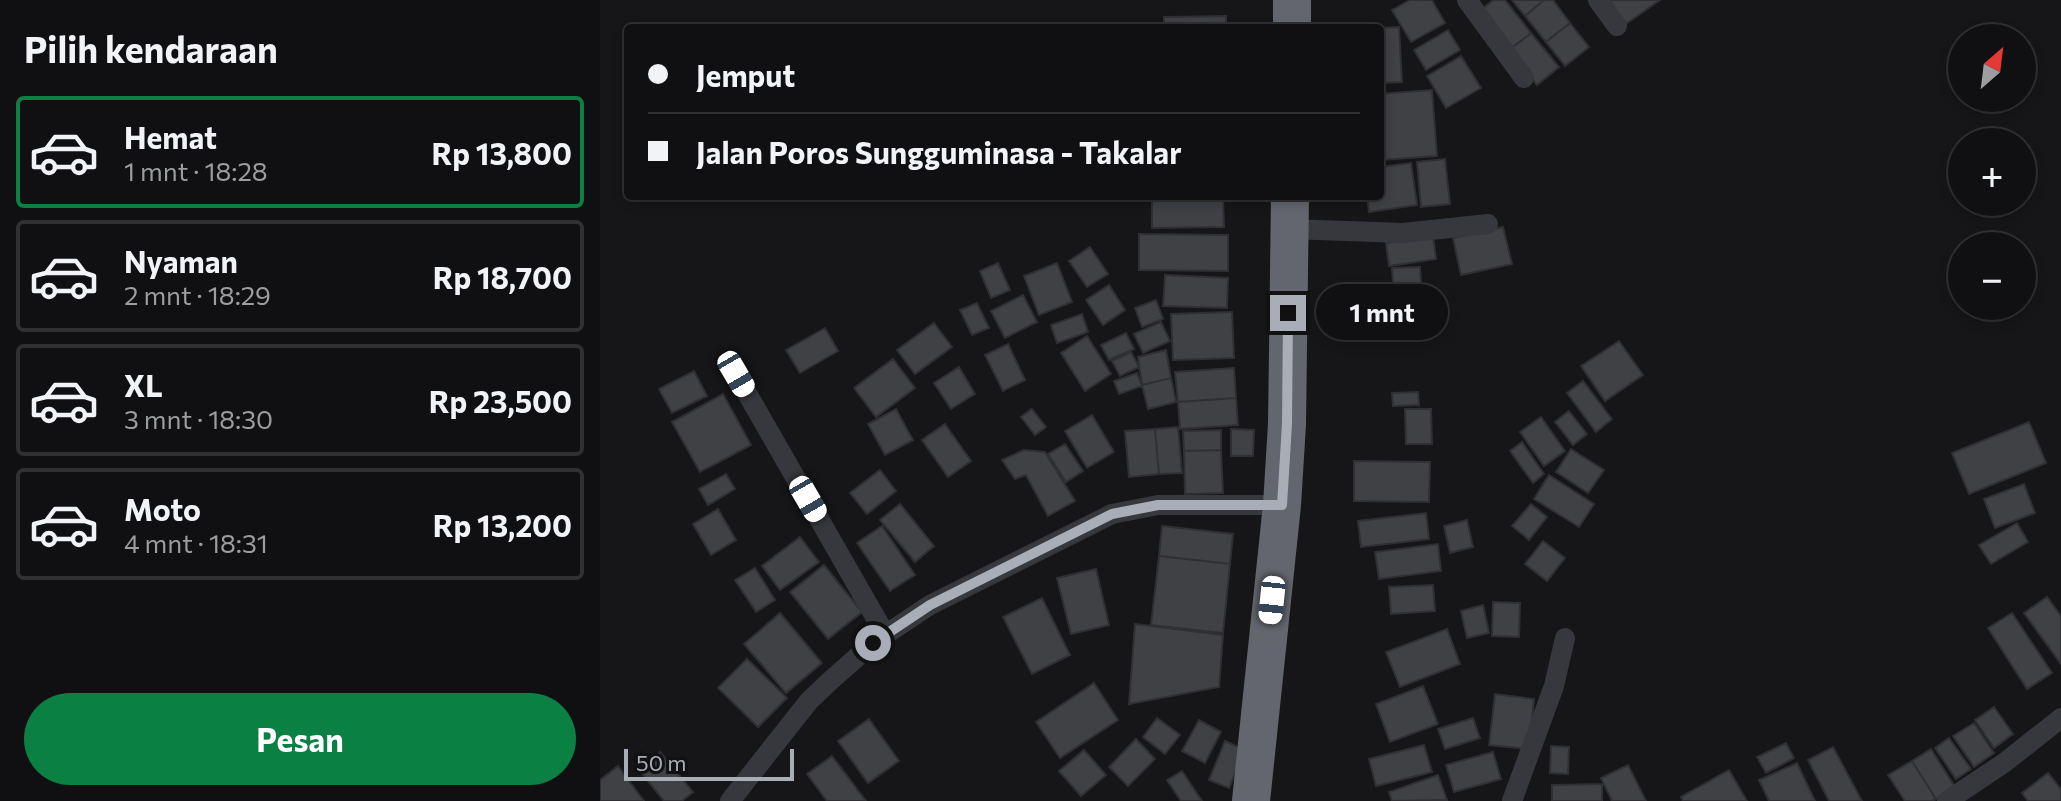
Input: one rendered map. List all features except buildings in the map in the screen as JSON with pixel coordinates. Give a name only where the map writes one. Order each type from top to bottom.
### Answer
[{"type":"highway","points":[[1292,0],[1292,24]]},
{"type":"highway","points":[[1251,801],[1282,505],[1287,424],[1290,213]]},
{"type":"street","points":[[1467,0],[1524,78]]},
{"type":"street","points":[[1598,0],[1617,26]]},
{"type":"street","points":[[1290,213],[1403,233],[1488,224]]},
{"type":"street","points":[[736,374],[885,634]]},
{"type":"street","points":[[730,801],[809,701],[885,634],[956,591],[1112,514],[1158,505],[1282,505]]},
{"type":"street","points":[[1512,801],[1554,686],[1565,638]]},
{"type":"street","points":[[1947,801],[2004,763],[2061,718]]},
{"type":"route","points":[[873,643],[930,605],[1112,514],[1158,505],[1282,505],[1287,424],[1288,313]]}]
